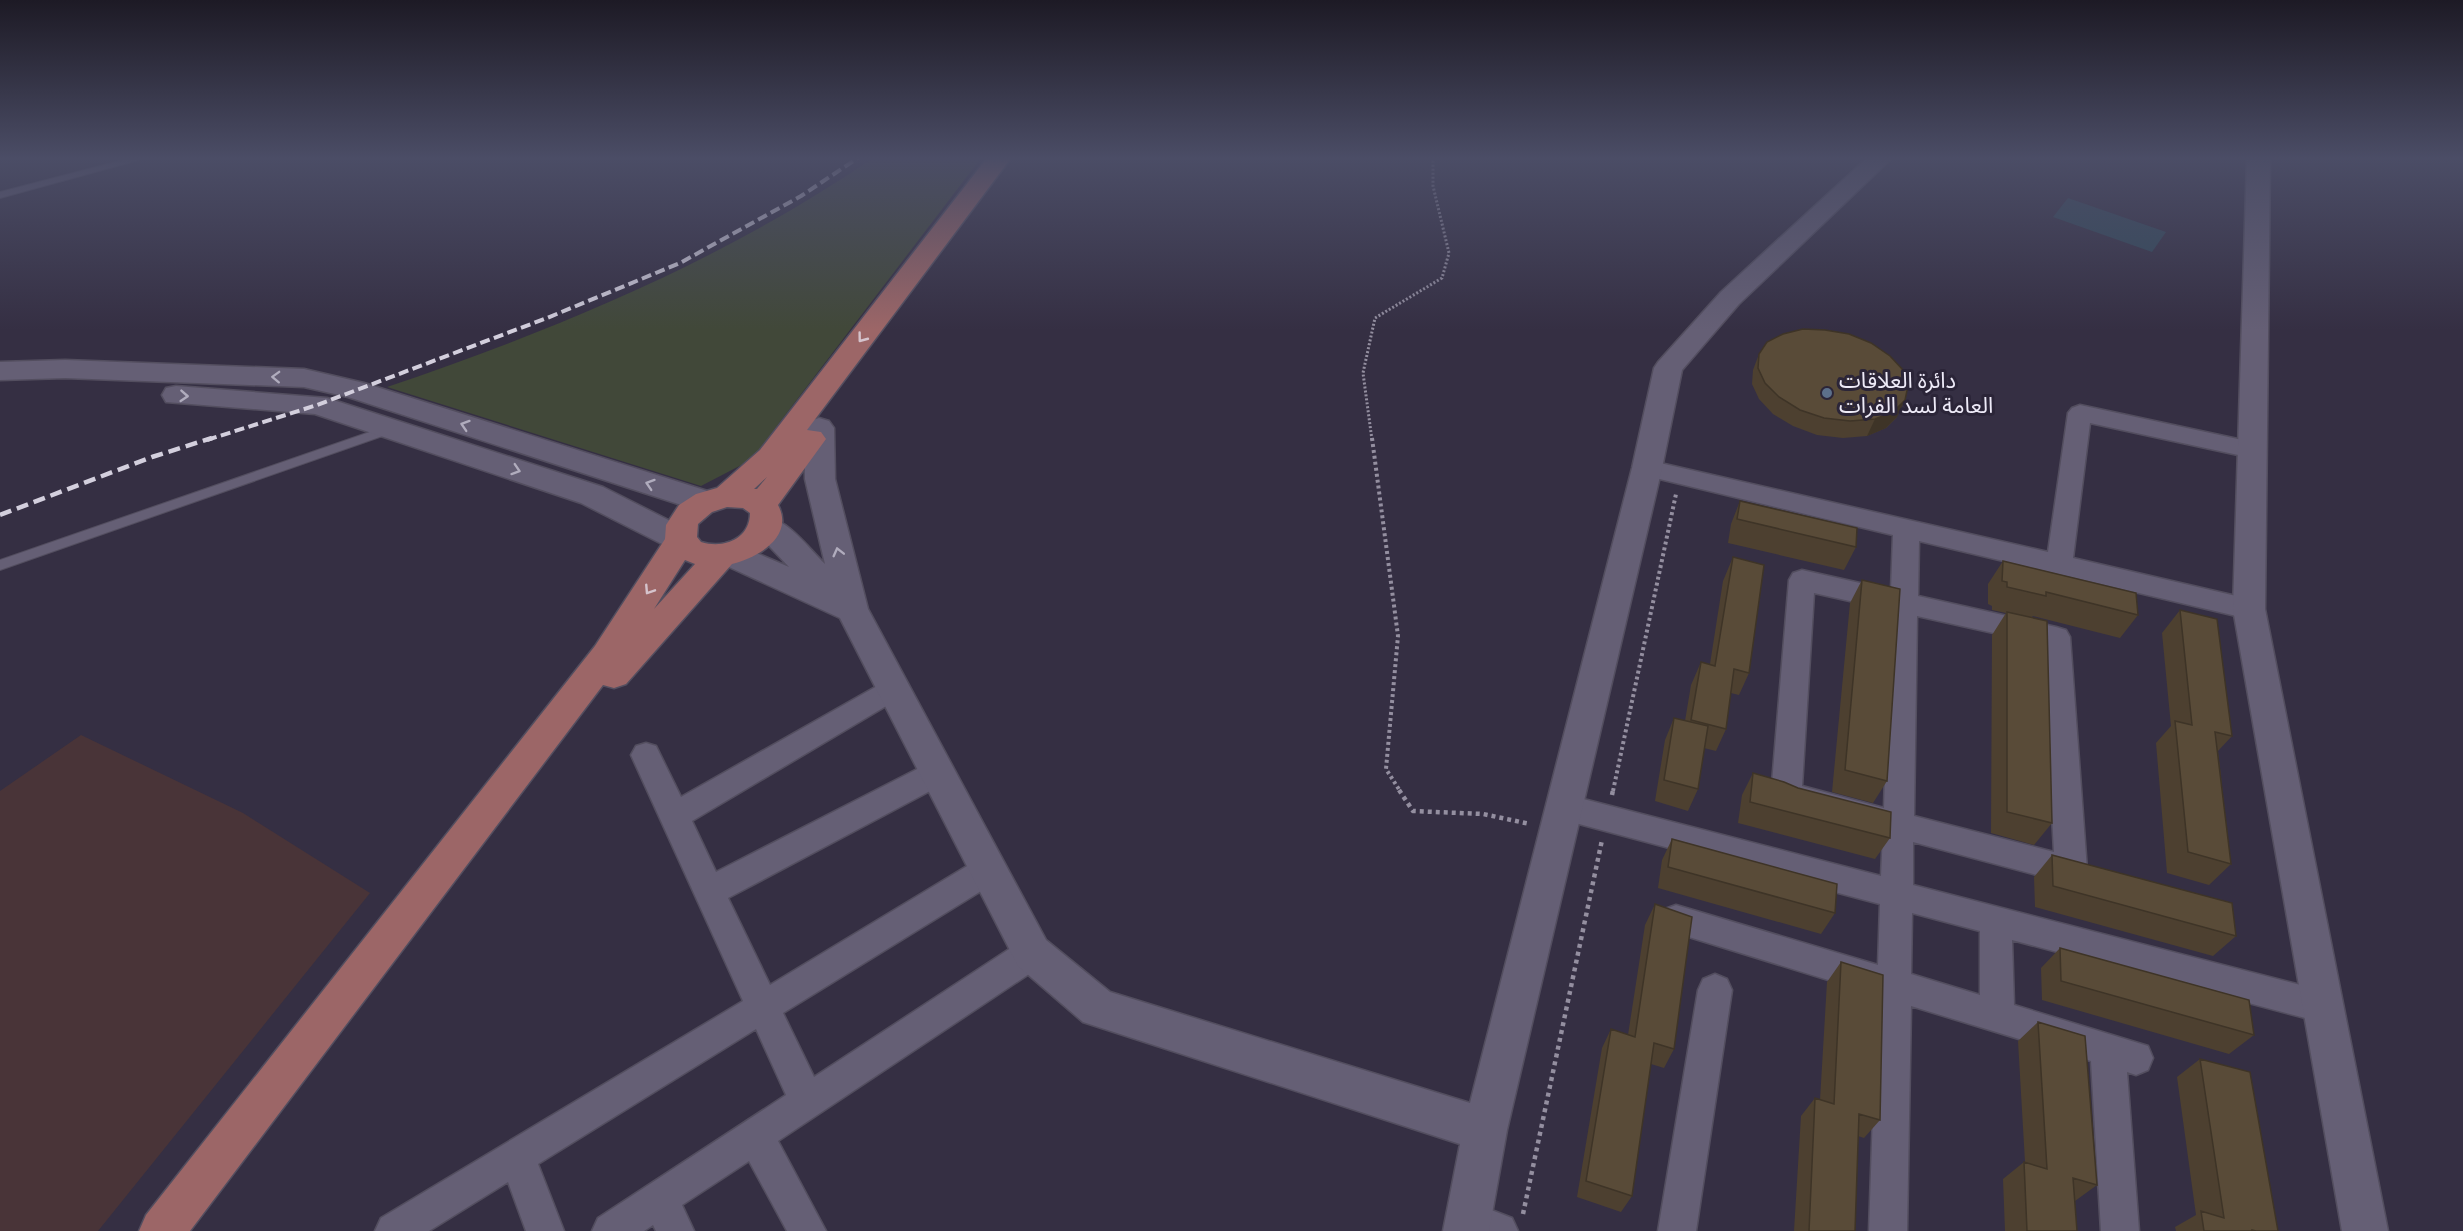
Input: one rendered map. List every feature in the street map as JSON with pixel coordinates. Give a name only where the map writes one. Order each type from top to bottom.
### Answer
[{"type":"main road","points":[[725,555],[694,553],[681,540],[680,531],[683,522],[690,512],[717,499],[770,457],[955,215]]},
{"type":"main road","points":[[187,1231],[626,661],[725,555],[753,543],[764,516],[819,428],[974,215]]},
{"type":"main road","points":[[717,499],[750,498],[764,516]]},
{"type":"main road","points":[[162,1231],[607,655],[681,540]]},
{"type":"street","points":[[1489,1225],[1485,1130],[1647,468],[1668,368],[1730,297],[1818,215]]},
{"type":"street","points":[[2258,215],[2249,609],[2365,1231]]},
{"type":"street","points":[[0,371],[65,369],[304,378],[354,389],[717,499]]},
{"type":"street","points":[[0,388],[82,388],[317,405],[592,495],[681,540]]},
{"type":"street","points":[[2059,564],[2080,412],[2252,450]]},
{"type":"street","points":[[819,428],[820,479],[852,609],[1032,953],[1098,1008],[1485,1130]]},
{"type":"street","points":[[1647,468],[2249,609]]},
{"type":"street","points":[[764,516],[852,609]]},
{"type":"street","points":[[1888,1231],[1906,528]]},
{"type":"street","points":[[725,555],[852,609]]},
{"type":"street","points":[[1802,580],[2056,637],[2071,870],[1899,824],[1786,795],[1802,580]]},
{"type":"street","points":[[674,816],[893,688]]},
{"type":"street","points":[[646,755],[807,1102]]},
{"type":"street","points":[[710,892],[937,773]]},
{"type":"street","points":[[1561,819],[1607,818],[2324,1007]]},
{"type":"street","points":[[394,1231],[988,870]]},
{"type":"street","points":[[1676,919],[2122,1054],[2121,1231]]},
{"type":"street","points":[[1996,921],[1997,1016]]},
{"type":"street","points":[[611,1231],[668,1215],[756,1136],[1032,953]]},
{"type":"street","points":[[1677,1231],[1715,990]]},
{"type":"street","points":[[756,1136],[807,1231]]},
{"type":"street","points":[[517,1156],[545,1231]]},
{"type":"lane","points":[[0,565],[390,429]]},
{"type":"path","points":[[1440,215],[1449,253],[1442,278],[1375,318],[1363,373],[1398,636],[1386,769],[1413,811],[1561,819]]},
{"type":"path","points":[[1489,1225],[1607,818],[1680,475]]},
{"type":"shaded area","points":[[81,735],[243,813],[370,893],[98,1231],[0,1231],[0,791]]},
{"type":"green space","points":[[781,215],[937,215],[751,460],[701,486],[387,387],[577,316],[699,260]]},
{"type":"water","points":[[2118,215],[2166,232],[2152,252],[2053,217]]},
{"type":"building","name":"دائرة العلاقات العامة لسد الفرات","points":[[1803,329],[1849,334],[1871,343],[1890,356],[1903,370],[1908,386],[1905,400],[1893,412],[1875,419],[1850,421],[1824,418],[1800,410],[1779,397],[1765,383],[1758,368],[1759,354],[1767,342],[1783,334]]},
{"type":"building","points":[[1740,501],[1857,528],[1856,547],[1737,519]]},
{"type":"building","points":[[1733,557],[1764,565],[1749,673],[1734,669],[1726,729],[1691,720],[1701,662],[1715,666]]},
{"type":"building","points":[[2003,561],[2136,593],[2138,615],[2046,592],[2046,596],[2007,587],[2007,582],[2002,581]]},
{"type":"building","points":[[1862,580],[1900,589],[1887,781],[1845,770]]},
{"type":"building","points":[[2180,610],[2217,619],[2232,736],[2215,732],[2231,864],[2188,852],[2175,721],[2192,725]]},
{"type":"building","points":[[2007,612],[2047,621],[2052,823],[2007,812]]},
{"type":"building","points":[[1674,718],[1708,726],[1698,789],[1664,780]]},
{"type":"building","points":[[1753,773],[1798,788],[1891,812],[1890,838],[1750,802]]},
{"type":"building","points":[[1672,839],[1837,884],[1835,913],[1668,867]]},
{"type":"building","points":[[2052,855],[2232,903],[2236,936],[2053,886]]},
{"type":"building","points":[[1655,904],[1692,917],[1674,1049],[1654,1043],[1632,1196],[1586,1181],[1611,1029],[1635,1037]]},
{"type":"building","points":[[2060,948],[2249,1000],[2254,1035],[2061,981]]},
{"type":"building","points":[[1841,962],[1883,975],[1880,1120],[1859,1114],[1855,1231],[1809,1231],[1815,1098],[1834,1104]]},
{"type":"building","points":[[2038,1022],[2085,1036],[2097,1185],[2073,1178],[2077,1231],[2027,1231],[2024,1162],[2047,1169]]},
{"type":"building","points":[[2200,1059],[2250,1072],[2278,1231],[2204,1231],[2201,1211],[2224,1218]]},
{"type":"railway","points":[[207,440],[317,405],[547,318],[680,263],[766,215]]},
{"type":"railway","points":[[0,515],[152,457],[212,438]]},
{"type":"place","name":"دائرة العلاقات العامة لسد الفرات","points":[[1827,393]]}]
